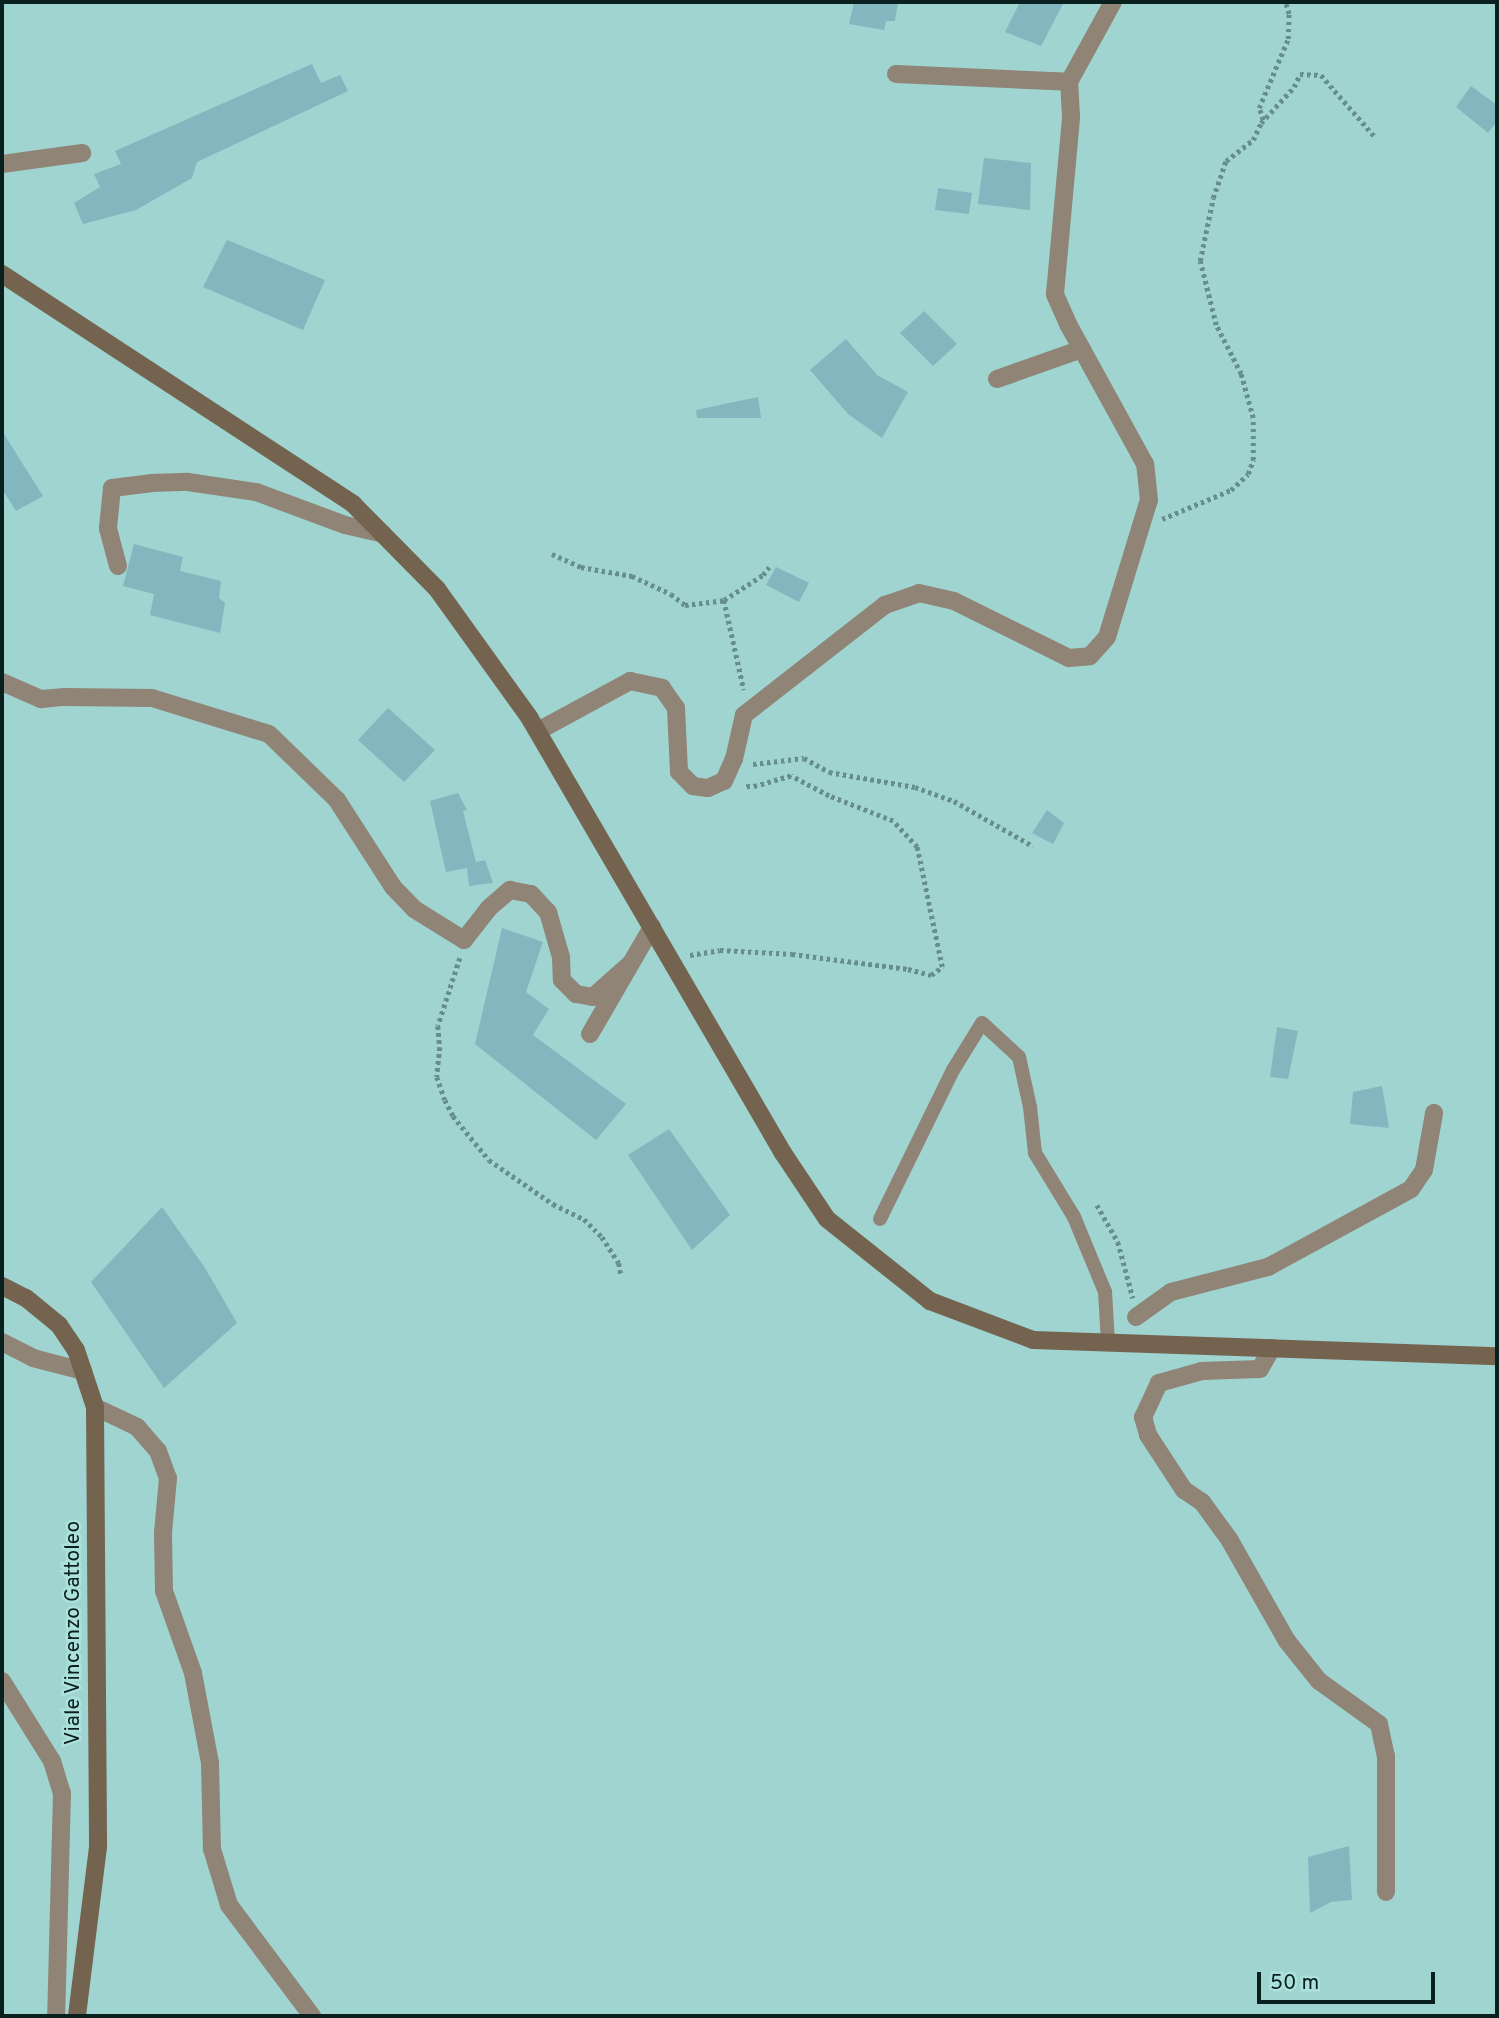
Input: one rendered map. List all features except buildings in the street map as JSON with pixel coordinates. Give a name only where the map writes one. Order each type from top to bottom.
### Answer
[{"type":"main road","points":[[2,274],[353,504],[437,589],[538,731],[783,1153],[827,1219],[930,1301],[1033,1340],[1497,1356]]},
{"type":"main road","name":"Viale Vincenzo Gattoleo","points":[[2,1286],[26,1298],[59,1325],[76,1350],[95,1407],[98,1847],[76,2016]]},
{"type":"street","points":[[538,731],[630,681],[662,688],[676,708],[679,772],[693,786],[717,784],[734,759],[744,715],[886,605],[919,593],[954,601],[1050,651],[1069,658],[1090,656],[1107,637],[1149,500],[1145,464],[1055,294],[1070,130],[1069,82],[1113,2]]},
{"type":"street","points":[[895,74],[1069,82]]},
{"type":"street","points":[[2,164],[82,153]]},
{"type":"street","points":[[997,379],[1082,349]]},
{"type":"street","points":[[118,566],[108,528],[112,488],[151,483],[188,482],[256,492],[345,525],[383,534]]},
{"type":"street","points":[[2,682],[41,699],[65,696],[152,698],[270,734],[337,800],[393,887],[414,909],[464,940],[489,908],[510,890],[531,894],[548,912],[561,957],[562,980],[576,994],[593,997],[630,964]]},
{"type":"street","points":[[590,1034],[652,926]]},
{"type":"street","points":[[1136,1317],[1171,1292],[1268,1267],[1411,1189],[1423,1170],[1434,1113]]},
{"type":"street","points":[[2,1342],[33,1358],[83,1371]]},
{"type":"street","points":[[1272,1348],[1259,1369],[1202,1371],[1159,1383],[1143,1417],[1148,1435],[1184,1490],[1202,1502],[1228,1538],[1287,1641],[1319,1681],[1379,1724],[1386,1756],[1386,1892]]},
{"type":"street","points":[[95,1407],[137,1427],[158,1451],[168,1478],[163,1533],[164,1591],[193,1673],[210,1763],[212,1849],[229,1905],[312,2016]]},
{"type":"street","points":[[2,1681],[52,1761],[62,1793],[56,2016]]},
{"type":"lane","points":[[880,1219],[953,1070],[982,1023],[1019,1057],[1030,1107],[1035,1153],[1074,1216],[1105,1292],[1108,1343]]},
{"type":"path","points":[[1263,121],[1259,108],[1288,39],[1289,14],[1285,2]]},
{"type":"path","points":[[1142,527],[1231,490],[1248,474],[1253,460],[1253,418],[1241,374],[1216,325],[1200,261],[1213,198],[1226,161],[1253,140],[1263,121],[1294,88],[1300,74],[1321,75],[1375,137]]},
{"type":"path","points":[[552,555],[581,567],[632,576],[671,594],[685,605],[724,600],[763,575],[769,567]]},
{"type":"path","points":[[724,600],[749,712]]},
{"type":"path","points":[[717,784],[748,766],[804,758],[830,772],[915,788],[954,801],[1034,846]]},
{"type":"path","points":[[670,958],[720,950],[792,954],[908,968],[931,975],[943,967],[916,847],[893,821],[830,796],[791,776],[757,786],[717,784]]},
{"type":"path","points":[[464,940],[459,966],[438,1026],[440,1047],[437,1077],[445,1100],[453,1116],[489,1160],[553,1204],[584,1219],[602,1237],[619,1263],[621,1275]]},
{"type":"path","points":[[1097,1205],[1118,1242],[1136,1317]]}]
